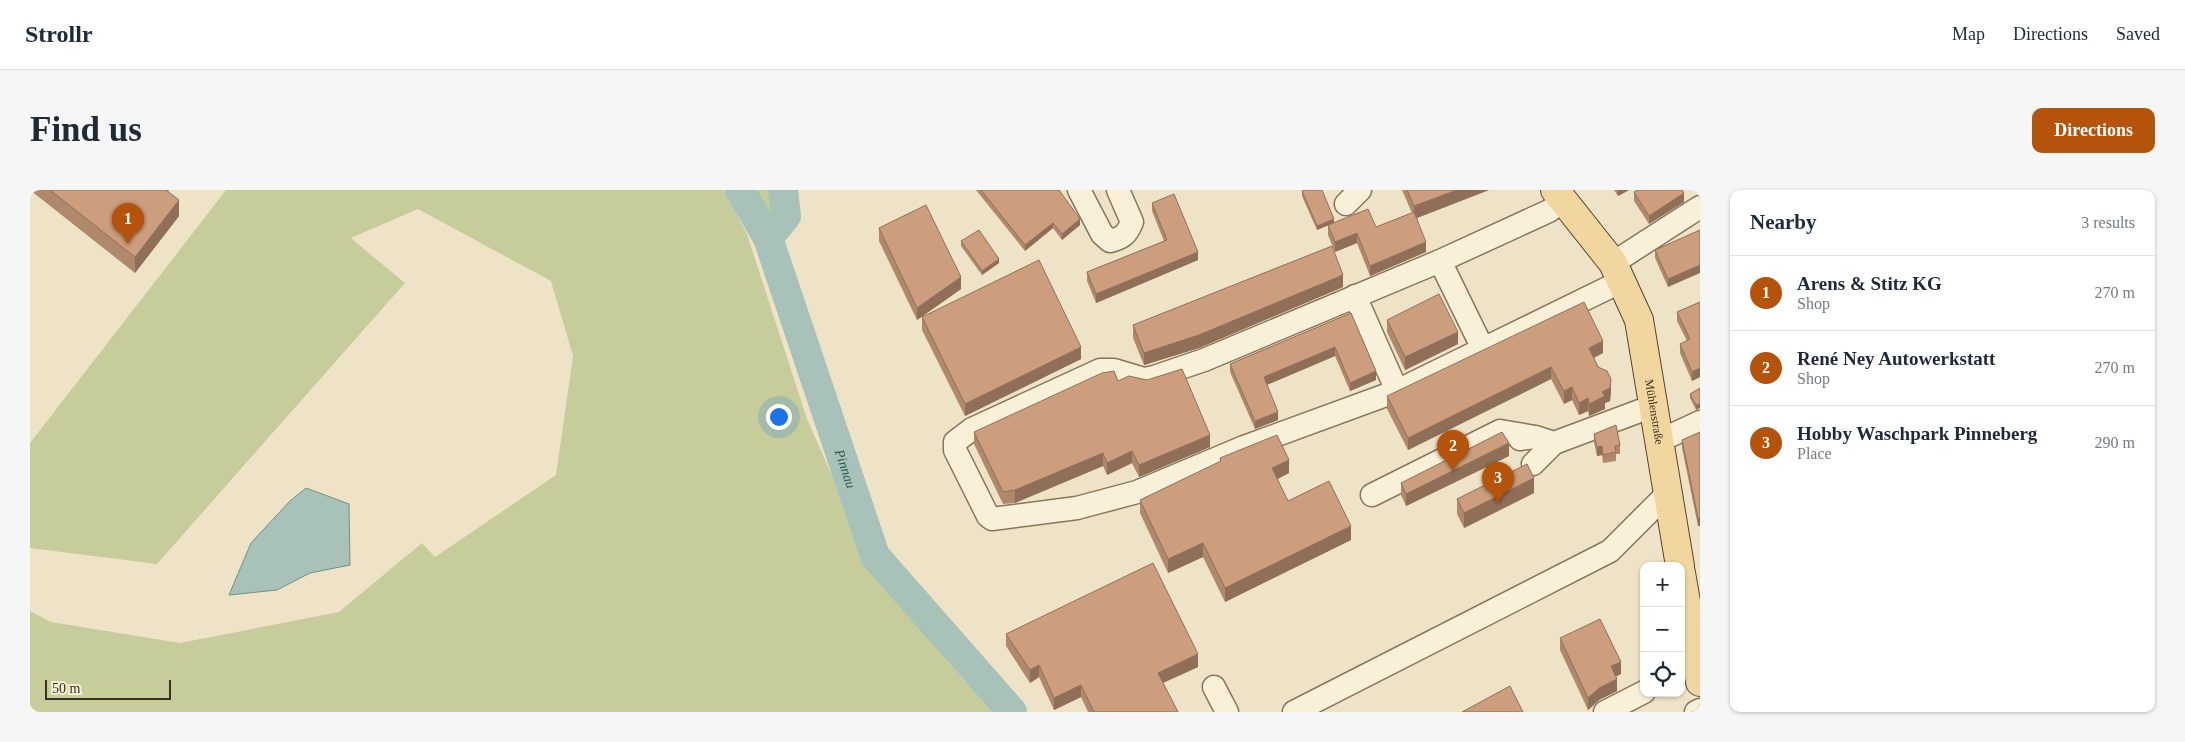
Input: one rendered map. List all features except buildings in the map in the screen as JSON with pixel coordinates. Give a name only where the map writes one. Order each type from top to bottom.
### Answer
[{"type":"main road","name":"Mühlenstraße","points":[[1559,195],[1618,272],[1639,320],[1679,562]]},
{"type":"main road","points":[[1685,607],[1693,679]]},
{"type":"street","points":[[1079,190],[1102,234],[1110,241],[1120,239],[1128,233],[1132,222],[1118,190]]},
{"type":"street","points":[[1559,195],[1549,211],[1440,261],[1204,360],[1144,379],[1114,370],[1100,370],[972,429],[955,442],[955,450],[988,516],[999,520],[1077,508],[1137,492],[1244,448],[1397,391],[1483,349],[1618,272],[1700,207]]},
{"type":"street","points":[[1440,261],[1483,349]]},
{"type":"street","points":[[1355,296],[1397,391]]},
{"type":"street","points":[[1504,446],[1516,439],[1544,440],[1653,406]]},
{"type":"street","points":[[1659,441],[1700,422]]},
{"type":"street","points":[[1372,495],[1500,431],[1544,440]]},
{"type":"street","points":[[1533,464],[1544,440]]},
{"type":"street","points":[[1294,712],[1610,551],[1668,493]]},
{"type":"street","points":[[1214,686],[1227,712]]},
{"type":"street","points":[[1605,712],[1640,694]]},
{"type":"street","points":[[1696,712],[1700,710]]},
{"type":"green space","points":[[226,190],[724,190],[747,234],[807,419],[860,539],[948,662],[992,712],[30,712],[30,611],[51,622],[180,643],[339,612],[422,543],[435,557],[556,475],[573,356],[551,281],[418,209],[351,238],[405,283],[157,564],[30,548],[30,443]]},
{"type":"green space","points":[[740,190],[783,190],[786,216],[768,238]]},
{"type":"water","points":[[306,488],[349,504],[350,565],[310,573],[277,590],[229,595],[251,543],[290,501]]},
{"type":"waterway","name":"Pinnau","points":[[740,190],[768,238],[875,556],[1012,712]]},
{"type":"waterway","points":[[768,238],[786,216],[783,190]]},
{"type":"place","name":"Arens & Stitz KG","points":[[128,244]]},
{"type":"place","name":"René Ney Autowerkstatt","points":[[1453,471]]},
{"type":"place","name":"Hobby Waschpark Pinneberg","points":[[1498,503]]}]
